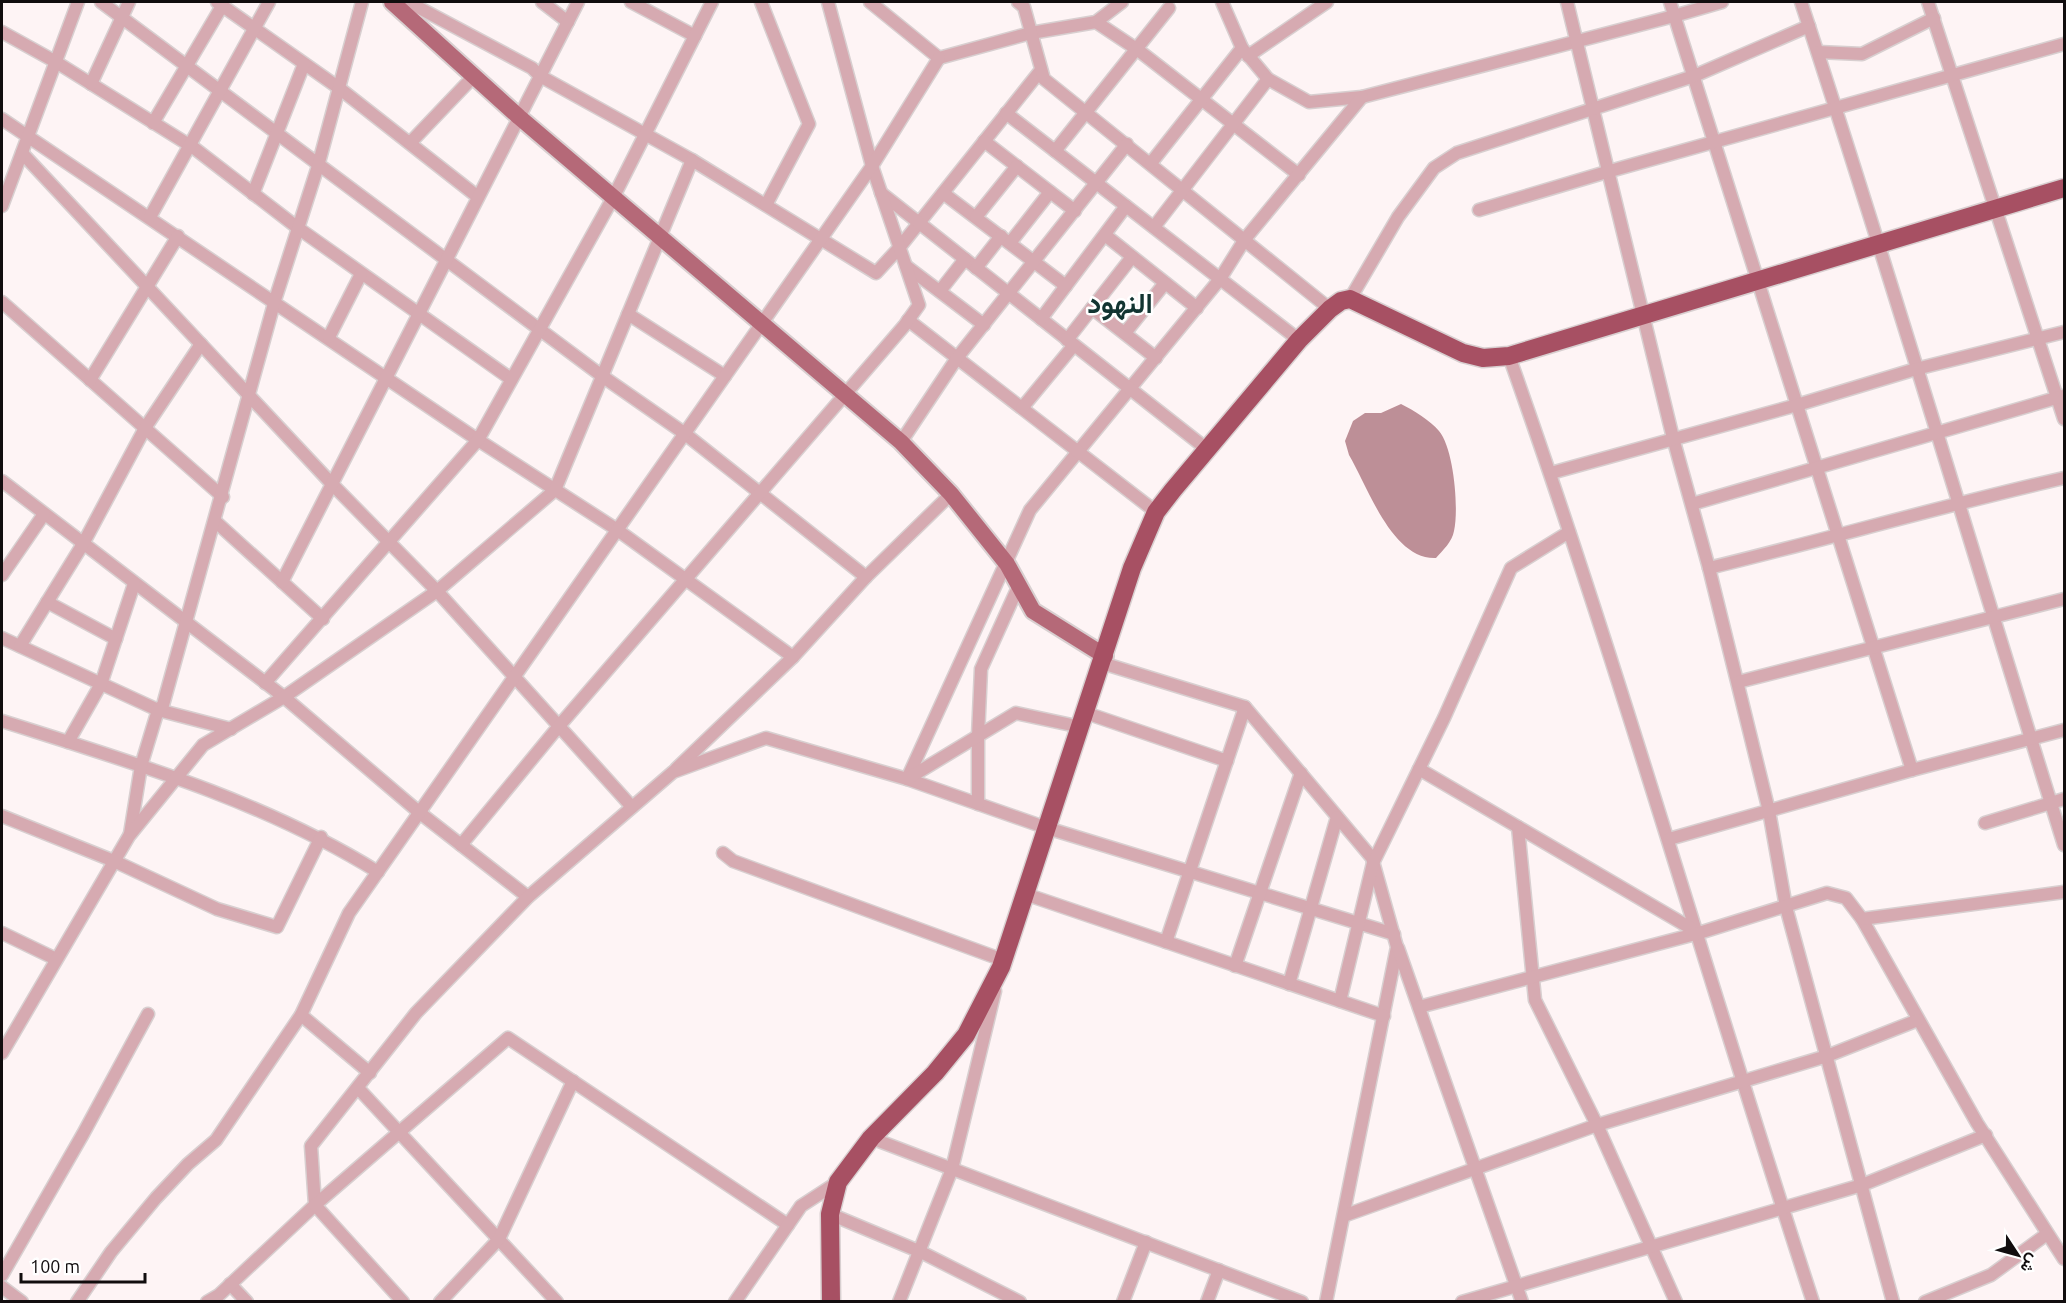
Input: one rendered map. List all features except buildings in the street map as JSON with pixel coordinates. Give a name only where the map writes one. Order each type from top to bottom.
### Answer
[{"type":"highway","points":[[830,1301],[830,1214],[838,1182],[872,1138],[935,1073],[966,1035],[1002,963],[1132,568],[1156,512],[1299,340],[1330,309],[1341,301],[1350,299],[1462,354],[1483,358],[1509,356],[2064,189]]},
{"type":"main road","points":[[392,2],[519,117],[901,442],[951,494],[1007,564],[1033,611],[1103,660]]},
{"type":"street","points":[[2,206],[78,2]]},
{"type":"street","points":[[101,2],[276,135],[447,258],[602,376],[684,433],[866,577]]},
{"type":"street","points":[[91,84],[129,2]]},
{"type":"street","points":[[150,217],[269,2]]},
{"type":"street","points":[[129,837],[141,766],[158,710],[164,705],[185,624],[223,497],[274,300],[318,166],[362,2]]},
{"type":"street","points":[[408,2],[532,68],[540,76],[692,160],[876,273],[899,248],[1041,70]]},
{"type":"street","points":[[542,2],[568,22]]},
{"type":"street","points":[[282,582],[578,2]]},
{"type":"street","points":[[265,683],[478,440],[538,328],[614,196],[712,2]]},
{"type":"street","points":[[762,2],[809,124],[766,205]]},
{"type":"street","points":[[461,845],[559,726],[919,305],[872,166],[828,2]]},
{"type":"street","points":[[870,2],[939,58]]},
{"type":"street","points":[[1018,2],[1024,7],[1044,79],[1330,309]]},
{"type":"street","points":[[77,1302],[111,1252],[156,1198],[188,1164],[216,1140],[301,1015],[349,914],[872,166],[939,58],[1031,33],[1096,22],[1122,2]]},
{"type":"street","points":[[1222,2],[1245,52],[1268,79],[1309,102],[1362,97],[1722,2]]},
{"type":"street","points":[[1151,163],[1201,99],[1245,52],[1327,2]]},
{"type":"street","points":[[1567,2],[1610,171],[1673,438],[1738,682],[1769,811],[1786,907],[1893,1302]]},
{"type":"street","points":[[1670,2],[1756,282],[1912,770]]},
{"type":"street","points":[[1801,2],[1880,245],[1936,435],[1960,501],[2064,845]]},
{"type":"street","points":[[1928,2],[2037,339],[2061,396],[2064,419]]},
{"type":"street","points":[[153,123],[219,4],[339,88],[478,196]]},
{"type":"street","points":[[640,4],[695,36]]},
{"type":"street","points":[[1055,151],[1085,111],[1138,50],[1169,8]]},
{"type":"street","points":[[1818,52],[1862,54],[1934,18]]},
{"type":"street","points":[[1096,22],[1138,50],[1231,125],[1299,175]]},
{"type":"street","points":[[1350,299],[1398,217],[1434,168],[1457,153],[1694,76],[1809,26]]},
{"type":"street","points":[[2,32],[56,62],[190,146],[298,228],[511,379]]},
{"type":"street","points":[[1479,210],[1951,74],[2064,44]]},
{"type":"street","points":[[253,194],[304,64]]},
{"type":"street","points":[[410,144],[474,76]]},
{"type":"street","points":[[1154,227],[1268,79]]},
{"type":"street","points":[[907,779],[1030,510],[1197,308],[1220,279],[1245,239],[1362,97]]},
{"type":"street","points":[[1006,113],[1299,340]]},
{"type":"street","points":[[2,119],[330,337],[478,440],[616,529],[793,657]]},
{"type":"street","points":[[984,141],[1075,211]]},
{"type":"street","points":[[901,442],[957,358],[1127,144]]},
{"type":"street","points":[[22,153],[331,483],[437,591],[632,807]]},
{"type":"street","points":[[2,1053],[129,837],[203,745],[284,697],[437,591],[555,490],[692,160]]},
{"type":"street","points":[[976,217],[1017,166]]},
{"type":"street","points":[[881,192],[1208,450]]},
{"type":"street","points":[[976,268],[1050,192]]},
{"type":"street","points":[[943,193],[1066,286]]},
{"type":"street","points":[[1041,319],[1126,206]]},
{"type":"street","points":[[1105,235],[1197,308]]},
{"type":"street","points":[[90,380],[178,236]]},
{"type":"street","points":[[1023,408],[1071,342],[1092,308],[1132,257]]},
{"type":"street","points":[[940,291],[964,259]]},
{"type":"street","points":[[905,265],[984,325]]},
{"type":"street","points":[[330,337],[362,274]]},
{"type":"street","points":[[1125,333],[1166,284]]},
{"type":"street","points":[[2,302],[223,497]]},
{"type":"street","points":[[1092,308],[1156,358]]},
{"type":"street","points":[[628,314],[725,376]]},
{"type":"street","points":[[908,320],[1156,512]]},
{"type":"street","points":[[1551,473],[1797,405],[1916,369],[2064,332]]},
{"type":"street","points":[[20,646],[83,544],[145,428],[201,344]]},
{"type":"street","points":[[1509,356],[1551,473],[1669,839],[1813,1302]]},
{"type":"street","points":[[1692,504],[1936,435],[2061,396]]},
{"type":"street","points":[[1709,568],[1838,536],[1960,501],[2064,478]]},
{"type":"street","points":[[3,484],[284,697],[420,813],[528,897]]},
{"type":"street","points":[[403,1302],[315,1205],[311,1146],[416,1013],[528,897],[674,772],[793,657],[866,577],[951,494]]},
{"type":"street","points":[[2,575],[44,514]]},
{"type":"street","points":[[216,522],[322,619]]},
{"type":"street","points":[[1340,1001],[1373,863],[1419,769],[1511,568],[1569,532]]},
{"type":"street","points":[[68,742],[101,684],[134,584]]},
{"type":"street","points":[[978,804],[981,669],[1018,585]]},
{"type":"street","points":[[1738,682],[2064,599]]},
{"type":"street","points":[[47,602],[116,639]]},
{"type":"street","points":[[2,638],[158,710],[231,729]]},
{"type":"street","points":[[1103,660],[1245,707],[1373,863],[1397,947],[1522,1302]]},
{"type":"street","points":[[1166,942],[1245,707]]},
{"type":"street","points":[[907,779],[1016,713],[1083,720],[1227,760]]},
{"type":"street","points":[[2,721],[177,777],[278,816],[321,837],[378,872]]},
{"type":"street","points":[[1669,839],[1912,770],[2064,730]]},
{"type":"street","points":[[674,772],[766,738],[907,779],[1047,828],[1394,934]]},
{"type":"street","points":[[1419,769],[1699,933]]},
{"type":"street","points":[[1235,966],[1301,773]]},
{"type":"street","points":[[1985,823],[2064,799]]},
{"type":"street","points":[[2,816],[114,861],[217,909],[277,927],[321,837]]},
{"type":"street","points":[[1289,984],[1337,817]]},
{"type":"street","points":[[1518,827],[1535,1000],[1597,1125],[1676,1302]]},
{"type":"street","points":[[723,853],[733,861],[1002,963],[952,1169],[921,1252],[899,1302]]},
{"type":"street","points":[[1862,919],[2064,892]]},
{"type":"street","points":[[1419,1007],[1699,933],[1827,893],[1846,898],[1862,919],[1986,1135],[2064,1259]]},
{"type":"street","points":[[1025,894],[1384,1016]]},
{"type":"street","points":[[2,933],[56,959]]},
{"type":"street","points":[[1324,1298],[1346,1215],[1397,947]]},
{"type":"street","points":[[2,1275],[83,1134],[148,1014]]},
{"type":"street","points":[[301,1015],[370,1073]]},
{"type":"street","points":[[1346,1215],[1476,1166],[1597,1125],[1742,1079],[1827,1056],[1918,1020]]},
{"type":"street","points":[[207,1302],[508,1038],[788,1225]]},
{"type":"street","points":[[440,1302],[499,1239],[573,1081]]},
{"type":"street","points":[[358,1088],[557,1302]]},
{"type":"street","points":[[1462,1302],[1862,1185],[1986,1135]]},
{"type":"street","points":[[872,1138],[1302,1302]]},
{"type":"street","points":[[735,1302],[801,1206],[838,1182]]},
{"type":"street","points":[[830,1214],[921,1252],[1018,1301]]},
{"type":"street","points":[[1925,1302],[1991,1275],[2047,1234]]},
{"type":"street","points":[[1123,1302],[1146,1242]]},
{"type":"street","points":[[1207,1302],[1219,1270]]},
{"type":"street","points":[[230,1284],[247,1302]]},
{"type":"street","points":[[2,1287],[22,1302]]},
{"type":"shaded area","points":[[1401,404],[1422,416],[1439,431],[1452,465],[1456,509],[1454,531],[1449,542],[1436,558],[1420,555],[1394,535],[1373,502],[1349,455],[1345,441],[1353,421],[1365,413],[1381,413]]},
{"type":"district","name":"النهود","points":[[1120,303]]}]
